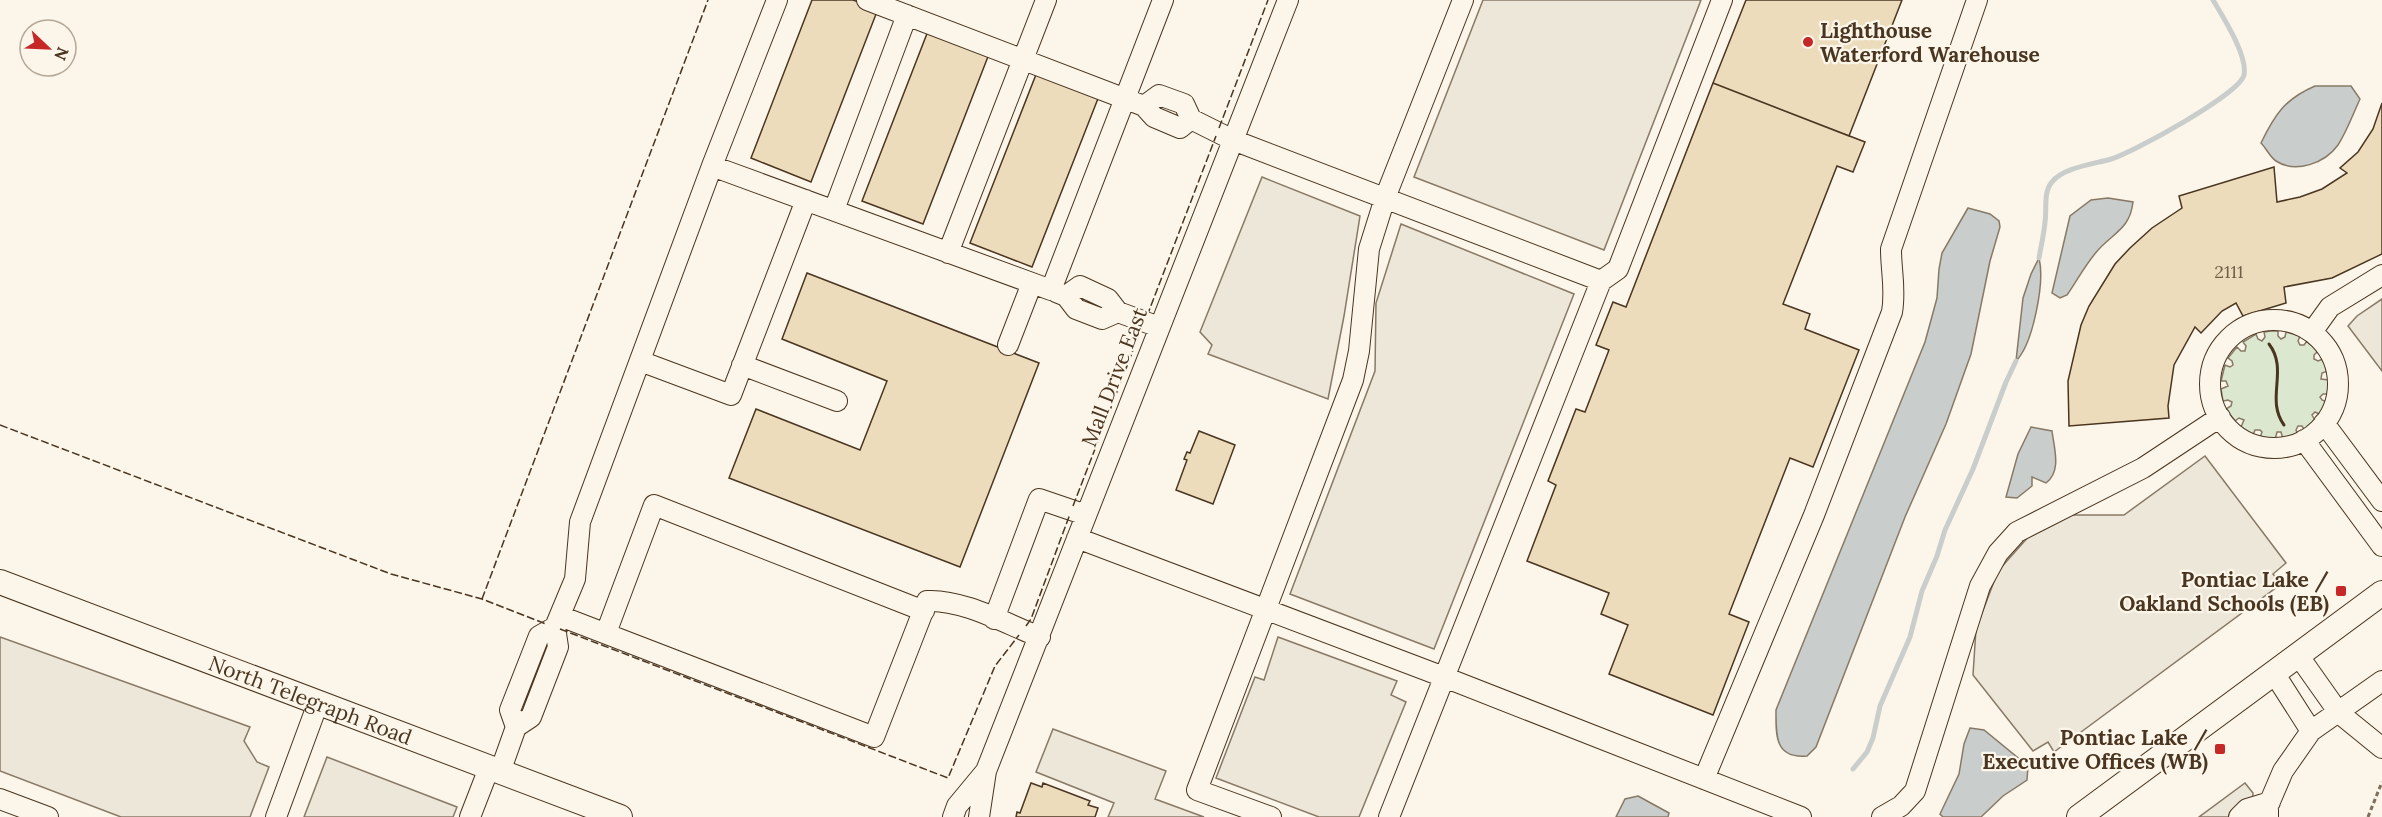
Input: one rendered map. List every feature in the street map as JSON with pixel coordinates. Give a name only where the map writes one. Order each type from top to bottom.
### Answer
[{"type":"main road","name":"North Telegraph Road","points":[[0,582],[620,817]]},
{"type":"main road","points":[[2079,817],[2382,593]]},
{"type":"street","points":[[470,817],[516,727],[531,717],[553,661],[558,647],[557,621],[575,579],[580,522],[712,166],[777,0]]},
{"type":"street","points":[[867,0],[1135,102],[1159,95],[1184,104],[1191,119],[1233,140],[1601,281]]},
{"type":"street","points":[[948,253],[1046,0]]},
{"type":"street","points":[[1008,345],[1050,290],[1135,102],[1163,0]]},
{"type":"street","name":"Mall Drive East","points":[[979,817],[986,771],[1288,0]]},
{"type":"street","points":[[1271,817],[1197,790],[1353,380],[1359,351],[1369,249],[1385,198],[1463,0]]},
{"type":"street","points":[[1389,817],[1601,281],[1618,269],[1722,0]]},
{"type":"street","points":[[1704,779],[1814,515],[1892,312],[1895,290],[1891,269],[1891,249],[1977,0]]},
{"type":"street","points":[[834,210],[907,15]]},
{"type":"street","points":[[712,166],[1050,290],[1076,309],[1102,319],[1118,312],[1159,327]]},
{"type":"street","points":[[640,361],[731,395],[806,200]]},
{"type":"street","points":[[2312,332],[2330,307],[2382,275]]},
{"type":"street","points":[[2277,320],[2301,326],[2312,332],[2326,347],[2337,375],[2338,385],[2334,405],[2324,423],[2304,440],[2286,447],[2257,446],[2240,438],[2220,417],[2211,394],[2212,369],[2223,346],[2231,337],[2252,324],[2277,320]]},
{"type":"street","points":[[742,365],[837,401]]},
{"type":"street","points":[[1882,817],[1901,806],[1915,791],[1980,586],[1998,553],[2017,532],[2143,468],[2220,417]]},
{"type":"street","points":[[2324,423],[2382,501]]},
{"type":"street","points":[[2304,440],[2382,546]]},
{"type":"street","points":[[994,619],[1040,499],[1086,515]]},
{"type":"street","points":[[606,633],[654,505],[924,611]]},
{"type":"street","points":[[1077,538],[1444,677],[1801,817]]},
{"type":"street","points":[[557,621],[606,633],[874,737],[927,601],[942,600],[1040,637]]},
{"type":"street","points":[[2298,656],[2339,713],[2382,748]]},
{"type":"street","points":[[2274,673],[2311,731]]},
{"type":"street","points":[[2240,817],[2247,809],[2269,809],[2283,771],[2311,731],[2382,681]]},
{"type":"street","points":[[276,817],[318,703]]},
{"type":"street","name":"Mall Drive East","points":[[953,817],[957,806],[986,771]]},
{"type":"street","points":[[0,799],[48,817]]},
{"type":"path","points":[[2368,817],[2382,782]]},
{"type":"green space","points":[[2278,331],[2281,339],[2285,337],[2286,332],[2300,336],[2298,341],[2300,345],[2304,345],[2307,341],[2318,351],[2314,359],[2318,361],[2323,359],[2328,371],[2322,373],[2321,379],[2329,380],[2329,394],[2323,394],[2320,397],[2327,402],[2321,415],[2315,412],[2312,415],[2316,422],[2305,431],[2302,426],[2298,426],[2296,430],[2298,435],[2283,439],[2281,432],[2277,432],[2275,440],[2260,438],[2262,432],[2260,430],[2255,430],[2253,435],[2241,427],[2244,420],[2239,418],[2235,421],[2226,409],[2231,406],[2232,402],[2223,401],[2221,389],[2228,386],[2226,381],[2221,381],[2225,365],[2230,367],[2233,365],[2228,358],[2237,347],[2245,351],[2246,346],[2243,342],[2256,334],[2262,341],[2265,337],[2264,332]]},
{"type":"shaded area","points":[[1483,0],[1701,0],[1604,250],[1414,177]]},
{"type":"shaded area","points":[[2315,86],[2351,86],[2360,99],[2338,145],[2326,157],[2310,165],[2292,167],[2284,165],[2276,161],[2261,143],[2282,108],[2296,96]]},
{"type":"shaded area","points":[[1262,177],[1360,216],[1328,399],[1208,354],[1212,345],[1200,332]]},
{"type":"shaded area","points":[[2108,198],[2133,202],[2129,218],[2121,229],[2094,254],[2067,295],[2060,298],[2052,293],[2070,216],[2091,200]]},
{"type":"shaded area","points":[[1968,208],[1990,214],[1999,221],[2000,227],[1990,261],[1971,354],[1946,424],[1905,517],[1816,747],[1807,756],[1796,756],[1788,753],[1779,743],[1776,710],[1925,342],[1937,298],[1942,253]]},
{"type":"shaded area","points":[[1401,224],[1574,294],[1434,649],[1290,594],[1375,371],[1376,303]]},
{"type":"shaded area","points":[[2039,258],[2040,282],[2036,312],[2028,341],[2016,361],[2023,298]]},
{"type":"shaded area","points":[[2382,299],[2382,371],[2348,326],[2357,316]]},
{"type":"shaded area","points":[[2031,427],[2052,431],[2056,459],[2054,472],[2046,483],[2032,477],[2032,486],[2017,498],[2006,497],[2018,454]]},
{"type":"shaded area","points":[[2205,456],[2286,563],[2273,574],[2281,584],[2054,752],[2048,742],[2033,751],[1973,675],[1976,629],[1998,571],[2030,535],[2064,515],[2124,515]]},
{"type":"shaded area","points":[[0,637],[250,727],[244,741],[257,762],[269,767],[250,817],[121,817],[0,771]]},
{"type":"shaded area","points":[[1278,637],[1397,681],[1391,695],[1406,702],[1359,817],[1319,817],[1216,778],[1255,677],[1264,680]]},
{"type":"shaded area","points":[[1970,728],[1984,730],[2028,766],[2027,780],[2003,796],[1981,817],[1943,817],[1940,814],[1959,774],[1964,744]]},
{"type":"shaded area","points":[[1053,729],[1166,771],[1155,799],[1204,817],[1108,817],[1114,803],[1036,772]]},
{"type":"shaded area","points":[[327,757],[457,807],[453,817],[304,817]]},
{"type":"shaded area","points":[[2245,783],[2253,793],[2252,817],[2199,817]]},
{"type":"shaded area","points":[[1638,796],[1669,813],[1668,817],[1616,817],[1625,799]]},
{"type":"building","points":[[812,0],[853,0],[878,9],[811,182],[751,158]]},
{"type":"building","name":"Lighthouse Waterford Warehouse","points":[[1746,0],[1902,0],[1849,136],[1713,83]]},
{"type":"building","points":[[928,31],[989,54],[923,224],[862,201]]},
{"type":"building","points":[[1037,72],[1099,96],[1032,267],[970,243]]},
{"type":"building","points":[[1713,83],[1865,142],[1853,172],[1837,166],[1783,304],[1810,314],[1805,329],[1859,350],[1813,467],[1790,458],[1729,614],[1749,622],[1713,715],[1609,674],[1628,625],[1601,614],[1609,593],[1527,561],[1556,485],[1548,481],[1576,409],[1585,412],[1609,350],[1596,345],[1613,302],[1626,307]]},
{"type":"building","points":[[2382,103],[2382,254],[2332,278],[2284,287],[2286,303],[2243,316],[2236,303],[2222,311],[2201,333],[2195,327],[2174,365],[2168,406],[2169,418],[2069,426],[2068,381],[2081,325],[2089,306],[2115,264],[2130,248],[2152,228],[2182,208],[2179,196],[2274,167],[2277,202],[2322,189],[2347,173],[2340,168],[2358,152],[2373,129]]},
{"type":"building","points":[[807,273],[1039,363],[960,567],[729,478],[756,409],[860,450],[887,381],[782,339]]},
{"type":"building","points":[[1199,431],[1235,445],[1213,504],[1176,490],[1187,460],[1184,459],[1187,452],[1190,453]]},
{"type":"building","points":[[1031,783],[1042,787],[1043,783],[1090,801],[1088,805],[1098,808],[1095,817],[1016,817],[1017,812],[1020,813]]},
{"type":"waterway","points":[[2039,258],[2045,226],[2047,191],[2057,177],[2071,170],[2111,159],[2161,135],[2206,108],[2238,84],[2244,75],[2239,47],[2213,0]]},
{"type":"waterway","points":[[1853,769],[1867,752],[1873,738],[1880,706],[1910,637],[1922,591],[1945,530],[1973,469],[2016,361]]},
{"type":"fence","points":[[482,599],[708,0]]},
{"type":"fence","points":[[1219,128],[1268,0]]},
{"type":"fence","points":[[1147,316],[1216,136]]},
{"type":"fence","points":[[1073,506],[1142,327]]},
{"type":"fence","points":[[0,425],[391,574],[482,599],[546,624]]},
{"type":"fence","points":[[1026,626],[1031,619],[1070,514]]},
{"type":"fence","points":[[560,629],[948,778],[995,666],[1019,635]]},
{"type":"wall","points":[[2269,344],[2275,354],[2277,364],[2276,405],[2284,425]]},
{"type":"place","name":"Lighthouse Waterford Warehouse","points":[[1808,42]]},
{"type":"place","name":"Pontiac Lake / Oakland Schools (EB)","points":[[2341,591]]},
{"type":"place","name":"Pontiac Lake / Executive Offices (WB)","points":[[2220,749]]}]
